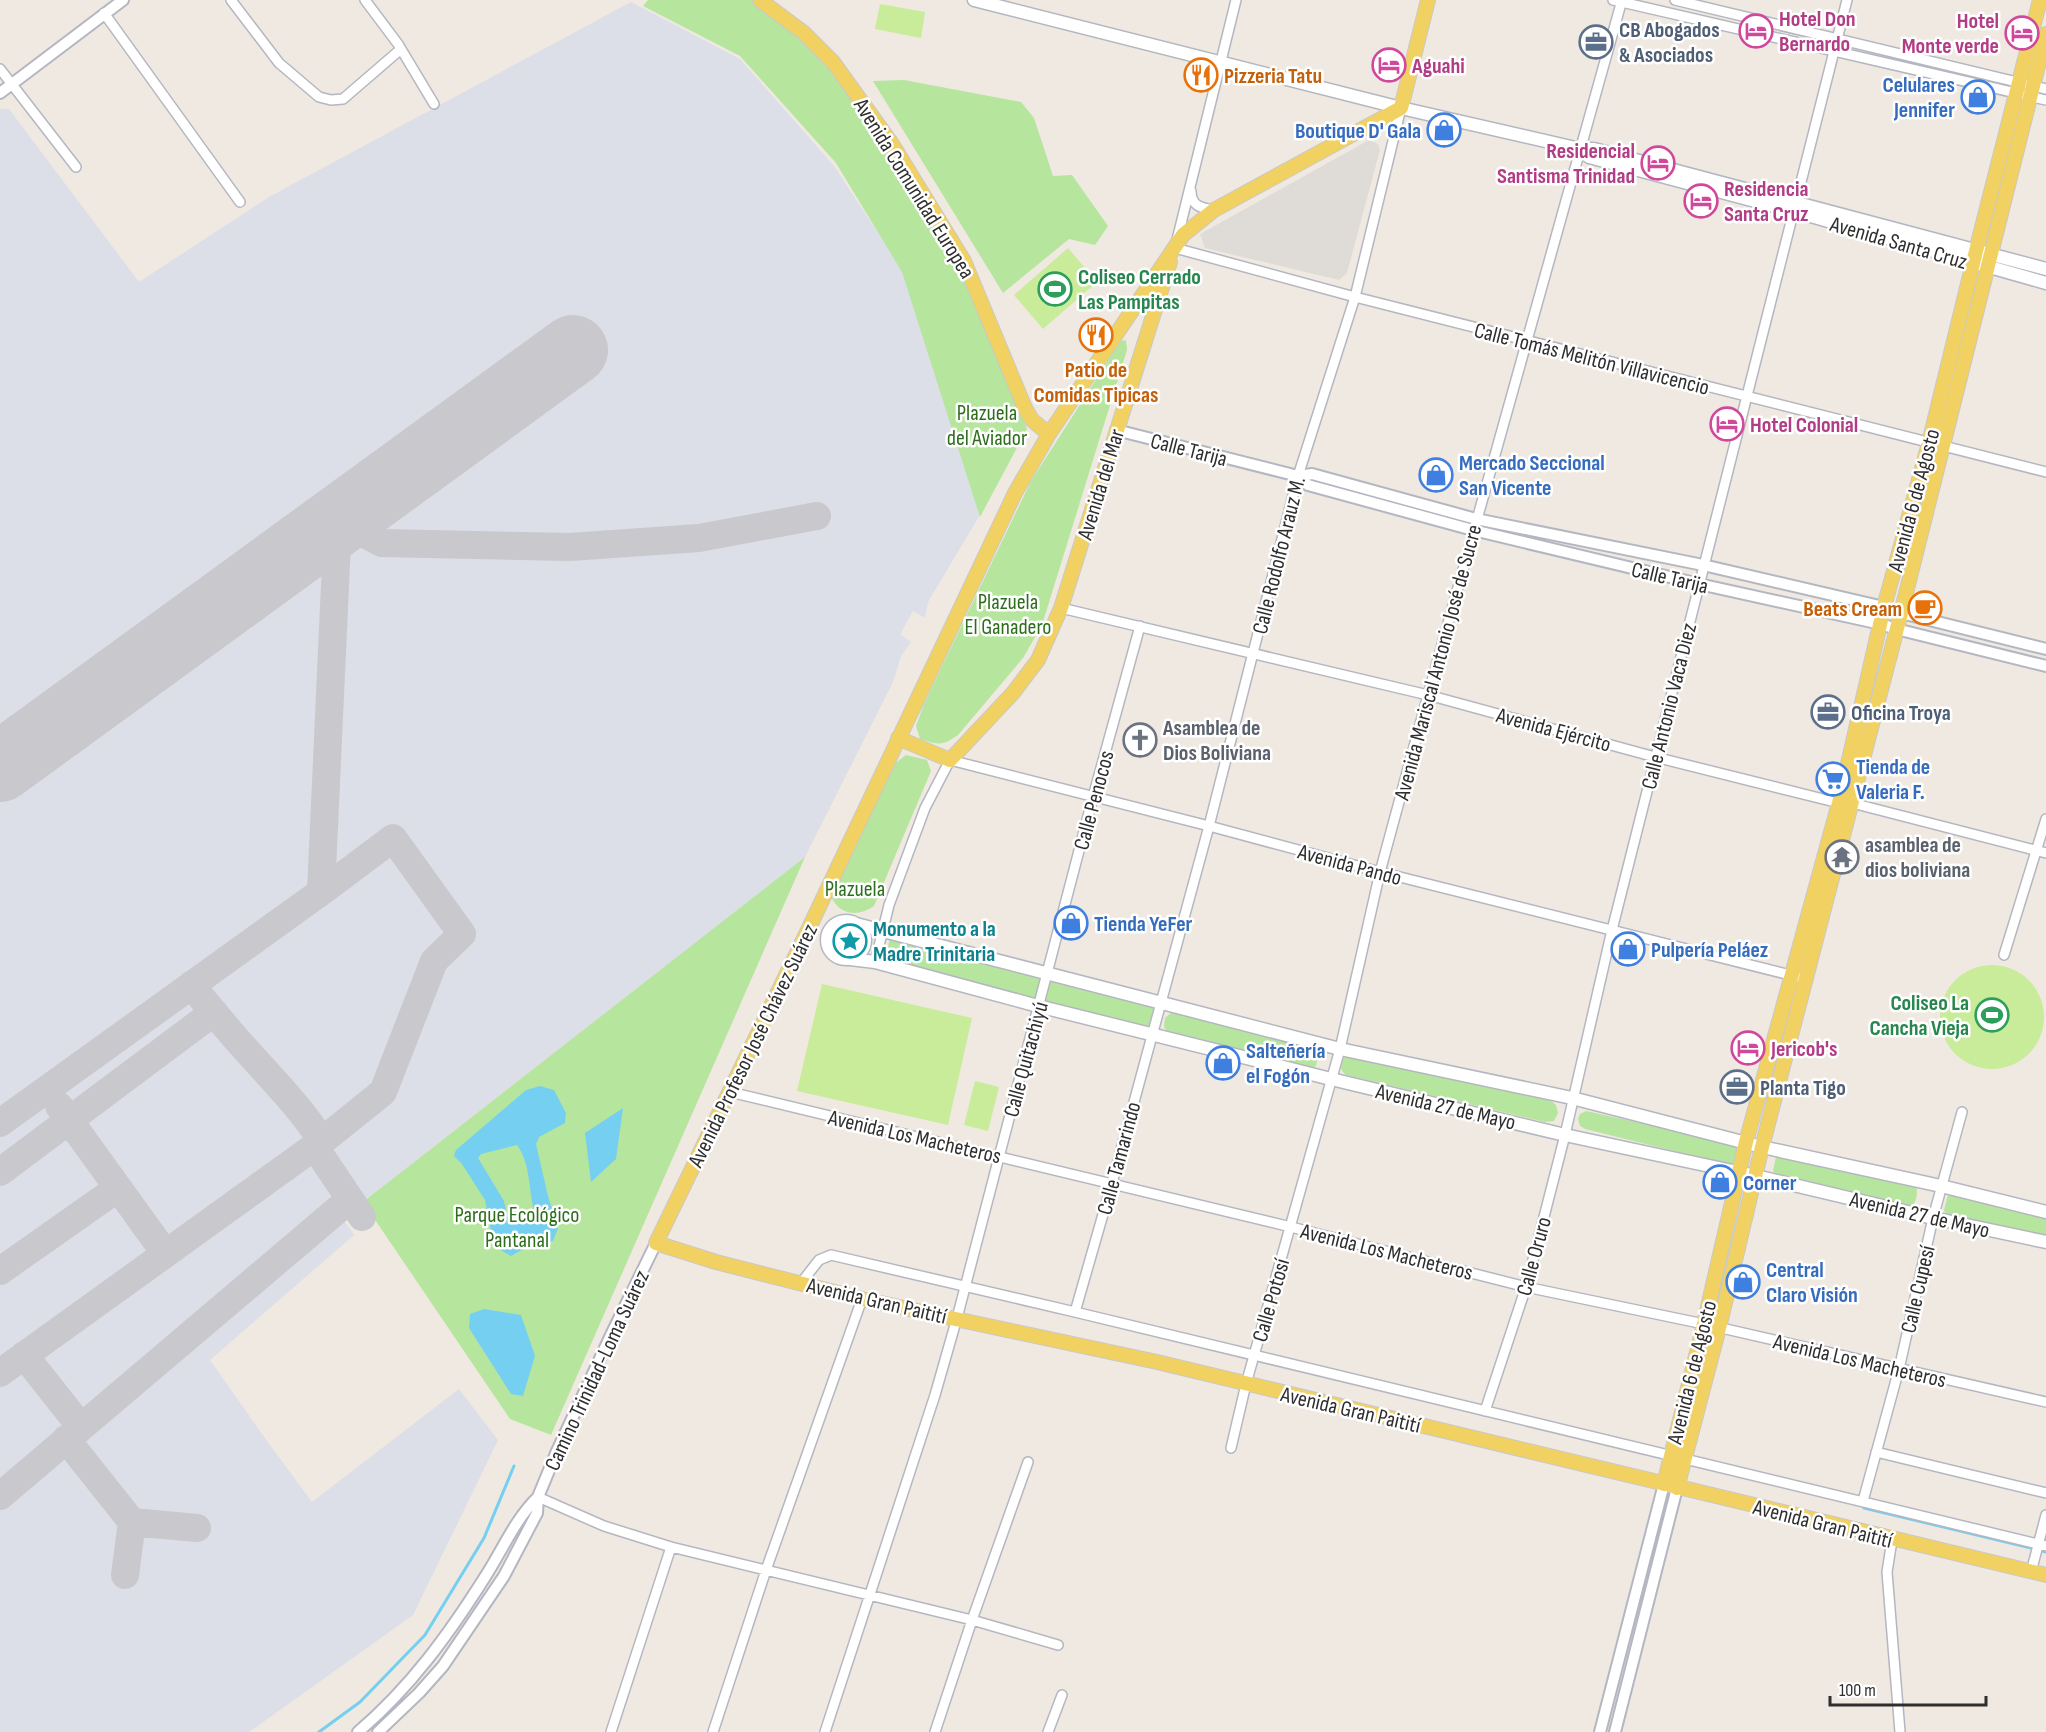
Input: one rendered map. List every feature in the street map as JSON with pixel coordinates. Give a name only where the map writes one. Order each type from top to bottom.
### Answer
[{"type":"main road","name":"Avenida Comunidad Europea","points":[[760,0],[804,33],[833,62],[892,144],[964,261],[978,289],[1025,408],[1032,420],[1049,434]]},
{"type":"main road","name":"Avenida Santa Cruz","points":[[974,0],[1401,108],[1580,149],[1589,157],[1794,206],[1981,259],[2046,283]]},
{"type":"main road","points":[[1401,108],[1428,0]]},
{"type":"main road","name":"Avenida 6 de Agosto","points":[[2029,89],[2040,0]]},
{"type":"main road","name":"Avenida 6 de Agosto","points":[[1670,1486],[1738,1172],[1791,975],[1901,613],[1936,445],[1981,259],[2046,34]]},
{"type":"main road","name":"Avenida Profesor José Chávez Suárez","points":[[656,1243],[809,928],[1015,493],[1049,434],[1183,235],[1214,210],[1401,108]]},
{"type":"main road","name":"Avenida del Mar","points":[[950,760],[1013,693],[1038,660],[1061,608],[1175,248]]},
{"type":"main road","name":"Avenida Santa Cruz","points":[[1981,259],[2046,269]]},
{"type":"main road","points":[[1124,322],[1139,316],[1148,327],[1148,337]]},
{"type":"main road","name":"Avenida 6 de Agosto","points":[[1677,1458],[1719,1328],[1762,1147],[1806,978],[1845,803],[1884,607],[1936,445]]},
{"type":"main road","name":"Avenida Pando","points":[[898,738],[950,760]]},
{"type":"main road","points":[[838,923],[856,924],[864,934],[864,947],[861,952],[850,959],[838,957],[828,943],[830,931],[838,923]]},
{"type":"main road","name":"Avenida 27 de Mayo","points":[[856,924],[1340,1049],[1572,1098],[1762,1147],[1941,1186],[2046,1212]]},
{"type":"main road","points":[[809,928],[828,937]]},
{"type":"main road","name":"Avenida 27 de Mayo","points":[[850,959],[874,962],[1038,1006],[1565,1135],[2046,1242]]},
{"type":"main road","name":"Avenida Gran Paitití","points":[[656,1243],[716,1262],[862,1299],[1157,1362],[1892,1540],[2046,1575]]},
{"type":"street","points":[[0,93],[123,0]]},
{"type":"street","points":[[231,0],[279,63],[319,98],[343,99],[401,49]]},
{"type":"street","points":[[365,0],[401,49],[434,104]]},
{"type":"street","name":"Avenida del Mar","points":[[1175,248],[1236,0]]},
{"type":"street","points":[[1675,0],[1838,38],[2029,89],[2046,100]]},
{"type":"street","name":"Calle Antonio Vaca Diez","points":[[1572,1098],[1703,565],[1847,0]]},
{"type":"street","points":[[1619,1],[1834,51],[2029,89]]},
{"type":"street","name":"Avenida Mariscal Antonio José de Sucre","points":[[1340,1049],[1380,872],[1476,519],[1528,341],[1619,1]]},
{"type":"street","points":[[104,13],[240,202]]},
{"type":"street","points":[[0,69],[76,167]]},
{"type":"street","name":"Calle Rodolfo Arauz M.","points":[[1160,1004],[1209,826],[1298,476],[1355,297],[1401,108]]},
{"type":"street","points":[[1191,186],[1191,198],[1195,204],[1201,208],[1214,210]]},
{"type":"street","name":"Calle Tomás Melitón Villavicencio","points":[[1175,248],[1355,297],[2046,472]]},
{"type":"street","name":"Calle Tarija","points":[[1116,430],[1298,476],[1312,474],[1476,519],[1703,565],[1884,607],[2046,649]]},
{"type":"street","name":"Calle Tarija","points":[[1298,476],[1308,485],[1473,530],[1699,584],[1881,624],[2046,666]]},
{"type":"street","name":"Avenida Ejército","points":[[1061,608],[1428,695],[1655,757],[2042,852]]},
{"type":"street","name":"Calle Penocos","points":[[1048,974],[1140,626]]},
{"type":"street","name":"Avenida del Mar","points":[[874,962],[889,905],[925,808],[950,760]]},
{"type":"street","name":"Avenida Pando","points":[[950,760],[1380,872],[1806,978]]},
{"type":"street","points":[[2004,955],[2042,852],[2046,819]]},
{"type":"street","name":"Calle Quitachiyú","points":[[825,1732],[935,1395],[1048,974]]},
{"type":"street","name":"Calle Tamarindo","points":[[1075,1312],[1160,1004]]},
{"type":"street","name":"Calle Potosí","points":[[1231,1448],[1246,1384],[1340,1049]]},
{"type":"street","name":"Avenida Los Macheteros","points":[[729,1092],[1112,1183],[1526,1287],[1704,1324],[2046,1402]]},
{"type":"street","name":"Calle Oruro","points":[[1485,1411],[1526,1287],[1565,1135],[1572,1098]]},
{"type":"street","name":"Calle Cupesí","points":[[1863,1501],[1899,1369],[1933,1218],[1962,1112]]},
{"type":"street","name":"Camino Trinidad-Loma Suárez","points":[[378,1732],[419,1694],[443,1666],[504,1576],[537,1513],[538,1497],[557,1451],[610,1335],[656,1243]]},
{"type":"street","points":[[801,1283],[819,1260],[831,1255],[2042,1545]]},
{"type":"street","points":[[713,1732],[766,1570],[862,1299]]},
{"type":"street","points":[[1876,1452],[2046,1493]]},
{"type":"street","points":[[935,1732],[1028,1462]]},
{"type":"street","name":"Avenida 6 de Agosto","points":[[1600,1732],[1632,1608],[1670,1486]]},
{"type":"street","name":"Avenida 6 de Agosto","points":[[1615,1732],[1645,1612],[1670,1486]]},
{"type":"street","points":[[538,1497],[604,1526],[671,1547],[972,1620],[1058,1645]]},
{"type":"street","name":"Camino Trinidad-Loma Suárez","points":[[358,1732],[397,1696],[438,1647],[498,1557],[526,1509],[538,1497]]},
{"type":"street","points":[[2031,1572],[2042,1545],[2046,1515]]},
{"type":"street","points":[[1892,1540],[1887,1572],[1900,1732]]},
{"type":"street","points":[[611,1732],[671,1547]]},
{"type":"street","points":[[1632,1608],[1645,1612]]},
{"type":"street","points":[[1048,1732],[1062,1695]]},
{"type":"shaded area","points":[[631,2],[740,59],[834,166],[903,271],[981,513],[928,602],[925,618],[913,611],[902,631],[901,635],[911,642],[901,656],[893,682],[805,857],[363,1202],[369,1212],[354,1222],[349,1215],[343,1219],[354,1235],[210,1360],[312,1502],[459,1389],[498,1440],[413,1615],[249,1732],[0,1732],[0,109],[9,109],[139,282],[269,197]]},
{"type":"shaded area","points":[[1369,140],[1378,144],[1380,150],[1347,273],[1339,280],[1205,248],[1200,234]]},
{"type":"green space","name":"Plazuela del Aviador","points":[[648,0],[752,0],[801,37],[831,67],[871,120],[947,249],[988,328],[1027,429],[980,517],[902,272],[836,163],[740,56],[643,6]]},
{"type":"green space","points":[[880,4],[925,12],[921,38],[875,29]]},
{"type":"green space","points":[[904,80],[1021,102],[1034,118],[1053,176],[1072,175],[1108,226],[1095,245],[1069,239],[1003,293],[873,81]]},
{"type":"green space","name":"Coliseo Cerrado Las Pampitas","points":[[1068,248],[1097,282],[1043,329],[1014,295]]},
{"type":"green space","name":"Plazuela El Ganadero","points":[[1126,340],[1127,350],[1042,625],[1023,658],[958,735],[940,743],[920,739],[916,726],[924,704],[1031,481],[1121,341]]},
{"type":"green space","name":"Plazuela","points":[[906,755],[927,760],[931,771],[874,906],[859,912],[846,911],[835,903],[829,888],[890,767]]},
{"type":"green space","name":"Parque Ecológico Pantanal","points":[[805,857],[551,1435],[510,1419],[363,1202]]},
{"type":"green space","points":[[890,936],[1043,977],[1034,1001],[885,964]]},
{"type":"green space","name":"Coliseo La Cancha Vieja","points":[[1992,965],[2012,969],[2029,980],[2040,997],[2044,1017],[2040,1037],[2029,1054],[2012,1065],[1992,1069],[1972,1065],[1955,1054],[1944,1037],[1940,1017],[1944,997],[1955,980],[1972,969]]},
{"type":"green space","points":[[1052,978],[1154,1007],[1148,1029],[1044,1004]]},
{"type":"green space","points":[[822,984],[972,1018],[948,1125],[797,1091]]},
{"type":"green space","points":[[1172,1012],[1312,1049],[1318,1056],[1316,1066],[1307,1070],[1168,1033],[1164,1027],[1165,1018]]},
{"type":"green space","points":[[1346,1055],[1550,1100],[1556,1105],[1558,1113],[1554,1121],[1545,1122],[1346,1075],[1340,1064]]},
{"type":"green space","points":[[975,1081],[999,1087],[988,1131],[964,1125]]},
{"type":"green space","points":[[1586,1111],[1740,1145],[1735,1166],[1585,1129],[1580,1126],[1578,1119],[1580,1114]]},
{"type":"green space","points":[[1779,1155],[1916,1185],[1916,1200],[1910,1208],[1775,1173],[1773,1171],[1776,1157]]},
{"type":"green space","points":[[1948,1195],[2046,1217],[2046,1237],[1945,1213]]},
{"type":"water","points":[[540,1086],[554,1090],[566,1113],[565,1123],[539,1137],[536,1144],[558,1228],[553,1241],[534,1243],[511,1256],[494,1246],[485,1200],[462,1164],[454,1156],[456,1150],[526,1090]],"holes":[[[517,1145],[527,1168],[534,1210],[521,1222],[508,1220],[504,1201],[478,1158],[481,1154]]]},
{"type":"water","points":[[623,1108],[616,1159],[591,1182],[585,1133]]},
{"type":"water","points":[[484,1309],[521,1315],[535,1356],[523,1396],[511,1394],[469,1328],[470,1314]]},
{"type":"waterway","points":[[319,1732],[360,1702],[425,1635],[484,1538],[514,1466]]},
{"type":"waterway","points":[[1864,1508],[2031,1548]]},
{"type":"waterway","points":[[2042,1551],[2046,1552]]},
{"type":"taxiway","points":[[0,1123],[321,892],[338,520],[382,543],[570,547],[699,538],[817,516]]},
{"type":"taxiway","points":[[321,892],[393,838],[462,934],[434,961],[383,1092],[322,1141]]},
{"type":"taxiway","points":[[0,1373],[322,1141],[293,1102],[191,985]]},
{"type":"taxiway","points":[[0,1172],[214,1012]]},
{"type":"taxiway","points":[[59,1106],[165,1253]]},
{"type":"taxiway","points":[[315,1147],[362,1217]]},
{"type":"taxiway","points":[[0,1271],[118,1188]]},
{"type":"taxiway","points":[[0,1496],[349,1200]]},
{"type":"taxiway","points":[[24,1355],[81,1427]]},
{"type":"taxiway","points":[[66,1439],[132,1522],[125,1575]]},
{"type":"taxiway","points":[[132,1522],[197,1528]]},
{"type":"runway","points":[[0,767],[573,350]]},
{"type":"place","name":"Hotel Don Bernardo","points":[[1756,31]]},
{"type":"place","name":"Hotel Monte verde","points":[[2022,33]]},
{"type":"place","name":"CB Abogados & Asociados","points":[[1596,42]]},
{"type":"place","name":"Aguahi","points":[[1389,65]]},
{"type":"place","name":"Pizzeria Tatu","points":[[1201,75]]},
{"type":"place","name":"Celulares Jennifer","points":[[1978,97]]},
{"type":"place","name":"Boutique D' Gala","points":[[1444,130]]},
{"type":"place","name":"Residencial Santisma Trinidad","points":[[1658,163]]},
{"type":"place","name":"Residencia Santa Cruz","points":[[1701,201]]},
{"type":"place","name":"Coliseo Cerrado Las Pampitas","points":[[1055,289]]},
{"type":"place","name":"Patio de Comidas Tipicas","points":[[1096,335]]},
{"type":"place","name":"Hotel Colonial","points":[[1727,424]]},
{"type":"place","name":"Mercado Seccional San Vicente","points":[[1436,475]]},
{"type":"place","name":"Beats Cream","points":[[1925,608]]},
{"type":"place","name":"Oficina Troya","points":[[1828,712]]},
{"type":"place","name":"Asamblea de Dios Boliviana","points":[[1140,740]]},
{"type":"place","name":"Tienda de Valeria F.","points":[[1833,779]]},
{"type":"place","name":"asamblea de dios boliviana","points":[[1842,857]]},
{"type":"place","name":"Tienda YeFer","points":[[1071,923]]},
{"type":"place","name":"Monumento a la Madre Trinitaria","points":[[850,941]]},
{"type":"place","name":"Pulpería Peláez","points":[[1628,949]]},
{"type":"place","name":"Coliseo La Cancha Vieja","points":[[1992,1015]]},
{"type":"place","name":"Jericob's","points":[[1748,1048]]},
{"type":"place","name":"Salteñería el Fogón","points":[[1223,1063]]},
{"type":"place","name":"Planta Tigo","points":[[1737,1087]]},
{"type":"place","name":"Corner","points":[[1720,1182]]},
{"type":"place","name":"Central Claro Visión","points":[[1743,1282]]}]
